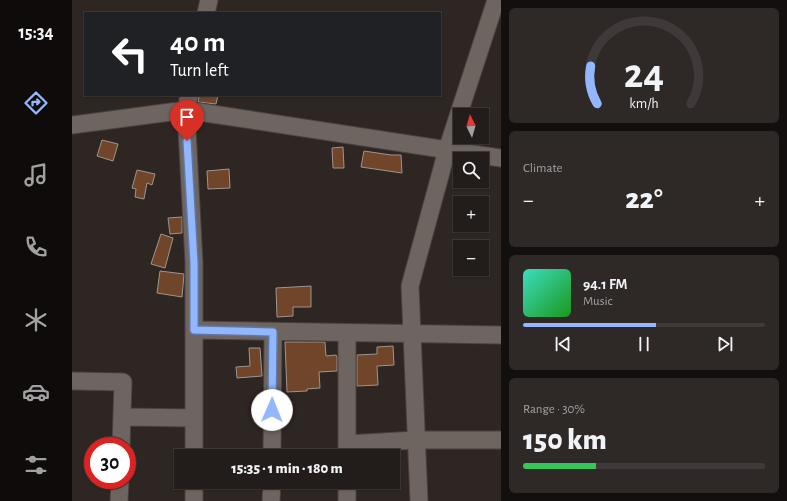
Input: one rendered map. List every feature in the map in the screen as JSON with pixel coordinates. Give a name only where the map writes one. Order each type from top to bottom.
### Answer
[{"type":"street","points":[[206,12],[209,0]]},
{"type":"street","points":[[419,501],[410,286],[448,150],[496,0]]},
{"type":"street","points":[[187,103],[194,263],[194,449]]},
{"type":"street","points":[[72,125],[187,103],[448,150],[501,158]]},
{"type":"street","points":[[194,330],[501,335]]},
{"type":"street","points":[[272,449],[273,332]]},
{"type":"street","points":[[347,333],[347,449]]},
{"type":"street","points":[[72,381],[123,382],[121,437]]},
{"type":"street","points":[[122,416],[194,418]]},
{"type":"street","points":[[354,449],[416,440],[501,440]]},
{"type":"street","points":[[119,501],[120,489]]},
{"type":"street","points":[[194,489],[194,501]]},
{"type":"street","points":[[271,501],[272,489]]},
{"type":"street","points":[[347,489],[347,501]]},
{"type":"building","points":[[199,96],[218,96],[216,104],[198,102]]},
{"type":"building","points":[[102,140],[118,144],[113,161],[97,156]]},
{"type":"building","points":[[343,147],[344,168],[333,168],[332,148]]},
{"type":"building","points":[[364,151],[401,155],[402,173],[361,167]]},
{"type":"building","points":[[229,169],[230,188],[208,189],[207,171]]},
{"type":"building","points":[[137,170],[155,174],[152,185],[147,183],[144,199],[135,197],[136,189],[132,188]]},
{"type":"building","points":[[182,217],[182,233],[170,234],[168,218]]},
{"type":"building","points":[[161,234],[173,238],[165,268],[151,264]]},
{"type":"building","points":[[160,271],[184,274],[182,297],[157,293]]},
{"type":"building","points":[[311,286],[311,307],[293,307],[293,316],[277,317],[276,288]]},
{"type":"building","points":[[285,342],[325,342],[326,356],[336,355],[337,357],[337,371],[319,372],[320,388],[307,389],[307,391],[287,392]]},
{"type":"building","points":[[393,346],[394,365],[377,366],[378,385],[357,386],[357,355],[377,354],[377,347]]},
{"type":"building","points":[[249,348],[260,348],[262,376],[237,378],[236,367],[250,366]]},
{"type":"route","points":[[187,141],[194,263],[194,330],[273,332],[272,410]]}]
